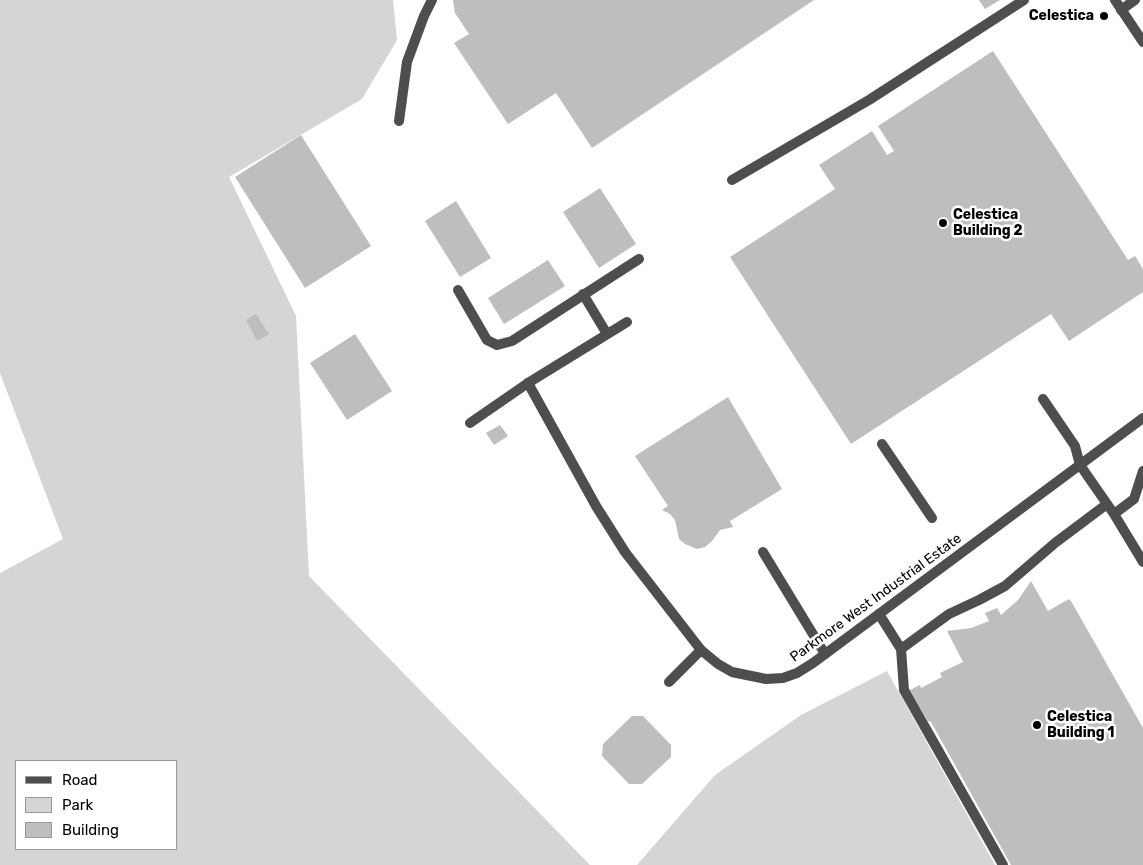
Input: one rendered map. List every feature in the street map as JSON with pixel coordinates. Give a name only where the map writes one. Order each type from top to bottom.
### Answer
[{"type":"street","points":[[399,121],[407,62],[432,0]]},
{"type":"street","points":[[732,180],[869,100],[1024,0]]},
{"type":"street","points":[[1115,0],[1143,42]]},
{"type":"street","points":[[1121,10],[1135,0]]},
{"type":"street","points":[[458,290],[487,340],[497,345],[512,341],[639,259]]},
{"type":"street","points":[[583,294],[607,334]]},
{"type":"street","points":[[470,423],[528,383],[627,322]]},
{"type":"street","name":"Parkmore West Industrial Estate","points":[[528,383],[596,506],[625,552],[701,650],[718,664],[732,672],[766,678],[783,678],[797,673],[825,654],[1143,418]]},
{"type":"street","points":[[1043,399],[1075,446],[1080,465],[1114,514],[1143,562]]},
{"type":"street","points":[[882,444],[932,518]]},
{"type":"street","points":[[1114,514],[1134,498],[1143,471]]},
{"type":"street","points":[[901,649],[949,614],[1005,586],[1055,543],[1106,504]]},
{"type":"street","points":[[763,552],[825,654]]},
{"type":"street","points":[[879,614],[901,649],[904,690],[1003,865]]},
{"type":"street","points":[[669,682],[701,650]]},
{"type":"green space","points":[[0,0],[393,0],[397,40],[362,99],[229,177],[296,316],[309,576],[590,865],[0,865],[0,573],[63,539],[0,373]]},
{"type":"green space","points":[[887,671],[995,865],[637,865],[715,775],[801,715]]},
{"type":"building","points":[[453,0],[814,0],[592,148],[556,93],[508,124],[454,43],[469,34],[455,13]]},
{"type":"building","points":[[979,0],[1000,0],[985,9]]},
{"type":"building","name":"Celestica Building 2","points":[[993,51],[1128,260],[1135,256],[1143,269],[1143,292],[1069,341],[1051,314],[851,444],[730,257],[835,189],[819,165],[872,131],[887,155],[894,151],[878,126]]},
{"type":"building","points":[[301,135],[371,246],[305,288],[235,177]]},
{"type":"building","points":[[600,188],[636,244],[599,268],[563,212]]},
{"type":"building","points":[[456,201],[491,258],[460,277],[425,221]]},
{"type":"building","points":[[548,260],[565,286],[504,324],[488,298]]},
{"type":"building","points":[[256,314],[269,334],[257,341],[246,320]]},
{"type":"building","points":[[355,334],[392,391],[347,420],[310,363]]},
{"type":"building","points":[[728,397],[782,489],[730,521],[733,527],[720,530],[705,547],[697,549],[679,539],[675,520],[670,514],[662,510],[668,506],[635,456]]},
{"type":"building","points":[[500,425],[508,436],[494,445],[486,433]]},
{"type":"building","name":"Celestica Building 1","points":[[1031,581],[1048,611],[1069,599],[1071,601],[1143,728],[1143,865],[1011,865],[931,722],[928,721],[910,690],[920,685],[921,688],[942,677],[940,673],[963,662],[947,631],[971,628],[989,621],[985,613],[997,608],[1001,615],[1018,600]]},
{"type":"building","points":[[632,716],[643,716],[671,745],[671,757],[642,784],[629,784],[602,756],[603,744]]},
{"type":"place","name":"Celestica","points":[[1104,16]]},
{"type":"place","name":"Celestica Building 2","points":[[943,223]]},
{"type":"place","name":"Celestica Building 1","points":[[1037,725]]}]
